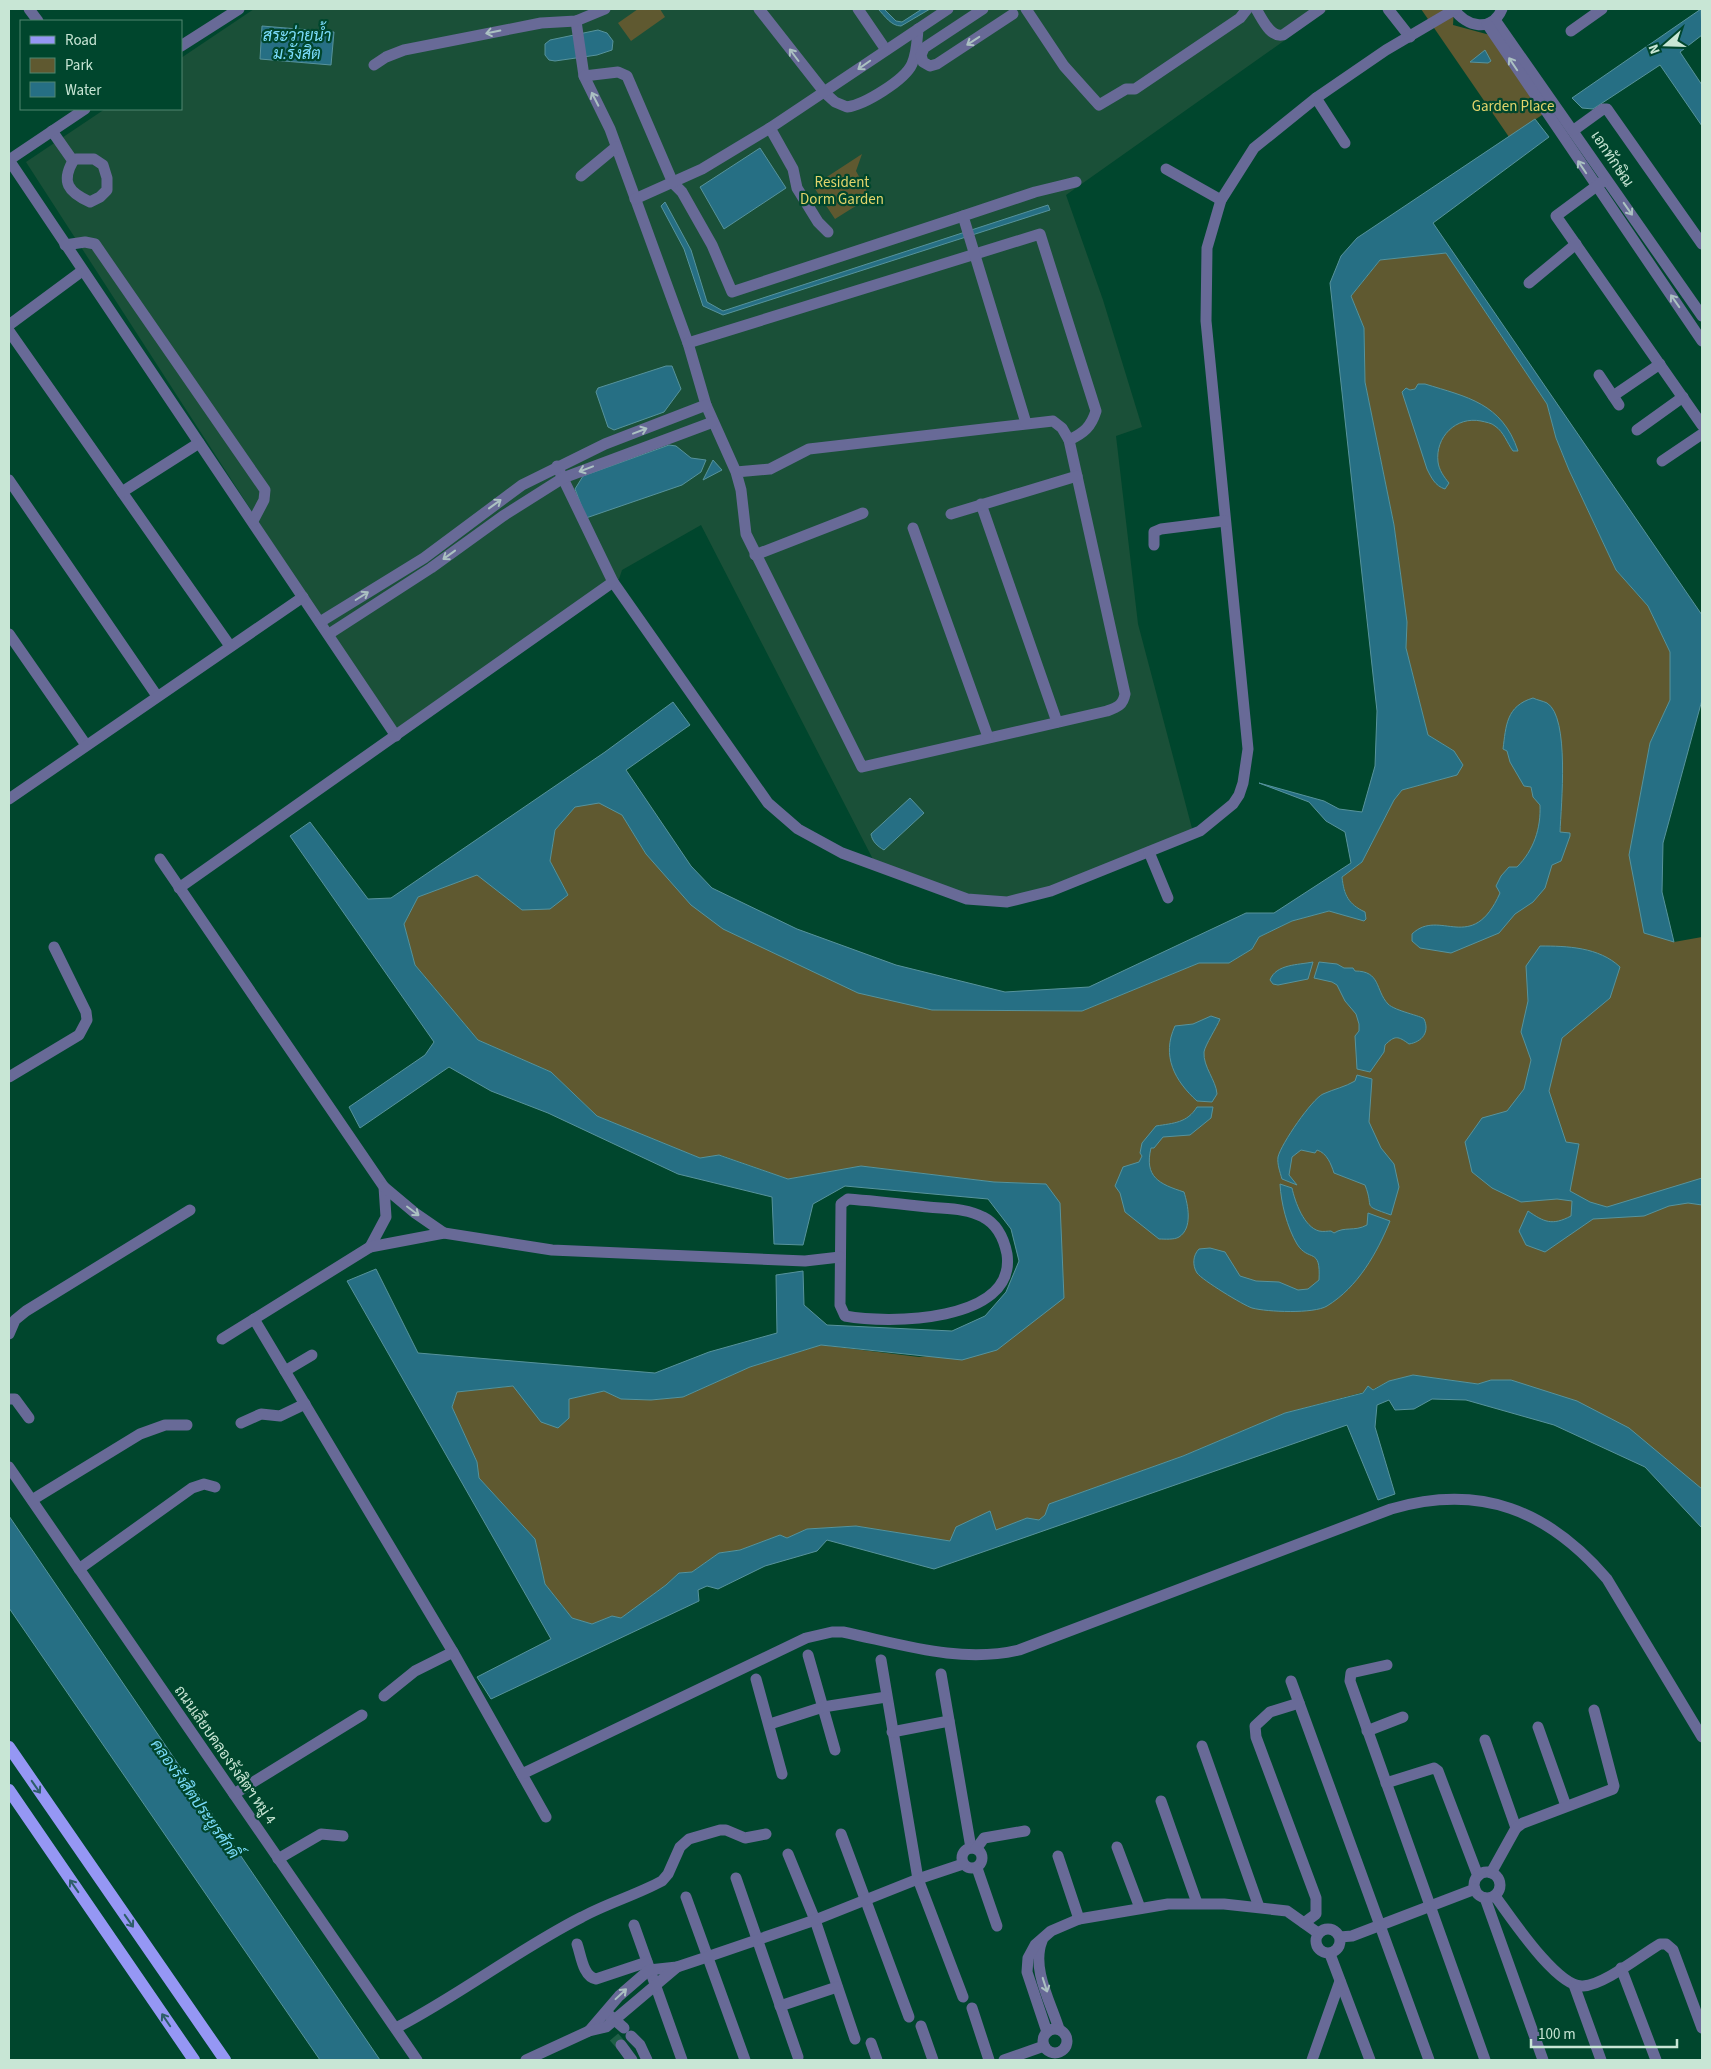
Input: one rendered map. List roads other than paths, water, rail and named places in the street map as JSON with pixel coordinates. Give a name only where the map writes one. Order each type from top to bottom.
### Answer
[{"type":"main road","points":[[9,1747],[225,2060]]},
{"type":"main road","points":[[9,1790],[194,2060]]},
{"type":"street","points":[[29,9],[37,20]]},
{"type":"street","points":[[182,45],[240,9]]},
{"type":"street","points":[[374,65],[386,57],[404,50],[541,23],[577,27],[605,9]]},
{"type":"street","points":[[759,9],[825,93],[835,102],[847,107],[867,100],[908,72],[912,64],[918,29]]},
{"type":"street","points":[[858,9],[886,50]]},
{"type":"street","points":[[635,199],[702,169],[770,128],[948,9]]},
{"type":"street","points":[[984,9],[924,48],[921,55],[923,62],[930,66],[937,64],[1015,10]]},
{"type":"street","points":[[1026,9],[1064,66],[1099,105],[1126,89],[1135,89],[1240,18],[1247,9]]},
{"type":"street","points":[[1256,9],[1272,33],[1278,36],[1283,35],[1320,9]]},
{"type":"street","points":[[1388,9],[1410,37]]},
{"type":"street","points":[[558,466],[562,478],[613,582],[768,803],[798,829],[822,843],[879,868],[967,899],[1007,902],[1046,893],[1200,832],[1233,804],[1243,783],[1248,749],[1225,521],[1206,302],[1207,248],[1221,200],[1254,148],[1316,98],[1454,9],[1462,20],[1474,26],[1491,22],[1502,9]]},
{"type":"street","points":[[1571,30],[1602,9]]},
{"type":"street","name":"เอกทักษิณ","points":[[1491,22],[1555,116],[1574,130],[1702,316]]},
{"type":"street","points":[[577,27],[583,72],[610,129],[688,343],[706,405],[736,472],[741,490],[746,534],[862,767],[1115,708],[1124,701],[1125,694],[1069,440],[1062,428],[1053,421],[809,449],[770,469],[736,472]]},
{"type":"street","points":[[583,72],[618,72],[627,76],[673,183],[682,192],[712,245],[732,292],[964,220],[1035,192],[1076,182]]},
{"type":"street","points":[[1316,98],[1345,143]]},
{"type":"street","points":[[1574,130],[1603,109],[1607,109],[1702,244]]},
{"type":"street","points":[[83,110],[9,160],[82,272],[253,521],[396,736]]},
{"type":"street","points":[[1555,116],[1596,187],[1702,341]]},
{"type":"street","points":[[770,128],[793,169],[797,188],[818,222],[828,232]]},
{"type":"street","points":[[52,130],[73,161]]},
{"type":"street","points":[[581,176],[616,147]]},
{"type":"street","points":[[1166,169],[1221,200]]},
{"type":"street","points":[[1607,178],[1555,214],[1702,425]]},
{"type":"street","points":[[964,220],[1026,423]]},
{"type":"street","points":[[688,343],[1040,234],[1096,411],[1092,424],[1069,440]]},
{"type":"street","points":[[65,245],[85,242],[94,244],[265,490],[264,500],[253,521]]},
{"type":"street","points":[[1528,283],[1576,244]]},
{"type":"street","points":[[9,325],[82,272]]},
{"type":"street","points":[[9,331],[230,646]]},
{"type":"street","points":[[1599,375],[1616,400],[1660,364]]},
{"type":"street","points":[[1637,430],[1683,397]]},
{"type":"street","points":[[320,622],[424,558],[522,485],[604,444],[706,405]]},
{"type":"street","points":[[329,634],[431,568],[503,516],[562,478],[713,422]]},
{"type":"street","points":[[1662,461],[1702,434]]},
{"type":"street","points":[[122,492],[199,443]]},
{"type":"street","points":[[951,514],[1077,476]]},
{"type":"street","points":[[9,480],[157,696]]},
{"type":"street","points":[[981,504],[1057,722]]},
{"type":"street","points":[[756,555],[863,513]]},
{"type":"street","points":[[1154,545],[1154,532],[1161,528],[1225,521]]},
{"type":"street","points":[[913,528],[988,737]]},
{"type":"street","points":[[179,888],[613,582]]},
{"type":"street","points":[[10,796],[303,597]]},
{"type":"street","points":[[9,634],[86,745]]},
{"type":"street","points":[[1149,852],[1168,898]]},
{"type":"street","points":[[160,859],[384,1187],[415,1213],[444,1233]]},
{"type":"street","points":[[9,1076],[79,1035],[87,1020],[86,1012],[54,947]]},
{"type":"street","points":[[370,1247],[386,1217],[384,1187]]},
{"type":"street","points":[[848,1199],[966,1211],[977,1214],[995,1226],[1002,1238],[1008,1260],[1003,1278],[996,1290],[980,1304],[965,1310],[912,1318],[851,1317],[845,1316],[840,1310],[840,1257],[841,1204],[848,1199]]},
{"type":"street","points":[[9,1334],[15,1320],[26,1311],[190,1210]]},
{"type":"street","points":[[222,1339],[370,1247],[444,1233],[552,1250],[805,1261],[840,1257]]},
{"type":"street","points":[[254,1319],[453,1652],[546,1817]]},
{"type":"street","points":[[285,1371],[312,1355]]},
{"type":"street","points":[[9,1399],[15,1399],[29,1418]]},
{"type":"street","points":[[241,1423],[260,1414],[280,1416],[305,1404]]},
{"type":"street","points":[[32,1500],[140,1434],[165,1425],[186,1425]]},
{"type":"street","name":"ถนนเลียบคลองรังสิตฯ หมู่ 4","points":[[9,1466],[418,2060]]},
{"type":"street","points":[[79,1569],[192,1488],[204,1484],[215,1487]]},
{"type":"street","points":[[522,1774],[806,1638],[832,1632],[843,1632],[954,1656],[997,1655],[1019,1650],[1391,1509],[1437,1499],[1481,1502],[1511,1508],[1546,1524],[1588,1556],[1607,1578],[1702,1737]]},
{"type":"street","points":[[384,1696],[415,1671],[453,1652]]},
{"type":"street","points":[[808,1655],[835,1750]]},
{"type":"street","points":[[881,1660],[918,1878],[963,1997]]},
{"type":"street","points":[[1387,1665],[1355,1672],[1349,1677],[1485,2060]]},
{"type":"street","points":[[526,2060],[589,2031],[677,1967],[815,1920],[918,1878],[963,1864],[970,1868],[976,1868],[982,1863],[982,1856],[973,1848],[941,1674]]},
{"type":"street","points":[[756,1679],[770,1724],[782,1774]]},
{"type":"street","points":[[1291,1681],[1429,2060]]},
{"type":"street","points":[[770,1724],[824,1707],[886,1697]]},
{"type":"street","points":[[1299,1703],[1270,1712],[1255,1726],[1256,1737],[1316,1898],[1316,1914],[1304,1923]]},
{"type":"street","points":[[1478,1876],[1491,1873],[1516,1828],[1522,1823],[1609,1792],[1614,1786],[1594,1710]]},
{"type":"street","points":[[234,1794],[362,1715]]},
{"type":"street","points":[[1367,1731],[1403,1716]]},
{"type":"street","points":[[892,1732],[949,1721]]},
{"type":"street","points":[[1538,1727],[1566,1806]]},
{"type":"street","points":[[1485,1740],[1516,1828]]},
{"type":"street","points":[[1202,1746],[1259,1907]]},
{"type":"street","points":[[1386,1783],[1424,1770],[1434,1768],[1438,1771],[1478,1876],[1475,1889]]},
{"type":"street","points":[[1161,1802],[1197,1903]]},
{"type":"street","points":[[396,2028],[449,2000],[477,1979],[582,1916],[662,1881],[668,1874],[680,1847],[689,1839],[720,1830],[726,1830],[745,1838],[766,1834]]},
{"type":"street","points":[[963,1864],[963,1854],[984,1838],[1025,1830]]},
{"type":"street","points":[[278,1859],[321,1834],[343,1836]]},
{"type":"street","points":[[841,1834],[909,2017]]},
{"type":"street","points":[[1117,1847],[1140,1908]]},
{"type":"street","points":[[788,1854],[815,1920],[856,2039]]},
{"type":"street","points":[[1058,1856],[1079,1919]]},
{"type":"street","points":[[976,1868],[997,1926]]},
{"type":"street","points":[[1490,1897],[1500,1883],[1491,1873]]},
{"type":"street","points":[[736,1878],[798,2057]]},
{"type":"street","points":[[1340,1938],[1352,1936],[1380,1926],[1475,1889],[1490,1897],[1561,1977],[1574,1986],[1585,1986],[1600,1980],[1660,1944],[1666,1944],[1673,1950],[1702,2028]]},
{"type":"street","points":[[686,1896],[745,2060]]},
{"type":"street","points":[[1490,1897],[1543,2060]]},
{"type":"street","points":[[1004,2060],[1062,2052],[1067,2046],[1068,2038],[1053,2030],[1027,1972],[1028,1958],[1035,1945],[1051,1931],[1079,1919],[1140,1908],[1197,1903],[1259,1907],[1287,1911],[1318,1933]]},
{"type":"street","points":[[634,1925],[682,2060]]},
{"type":"street","points":[[1318,1933],[1330,1929],[1340,1938]]},
{"type":"street","points":[[1318,1933],[1315,1941],[1317,1948],[1322,1953],[1330,1954],[1337,1950],[1340,1938]]},
{"type":"street","points":[[577,1944],[587,1974],[591,1978],[596,1979],[648,1966],[677,1967]]},
{"type":"street","points":[[1330,1954],[1370,2060]]},
{"type":"street","points":[[632,2060],[617,2041],[608,2019],[619,1996],[648,1966]]},
{"type":"street","points":[[1621,1968],[1656,2060]]},
{"type":"street","points":[[1312,2060],[1340,1981]]},
{"type":"street","points":[[780,2006],[837,1986]]},
{"type":"street","points":[[1574,1986],[1601,2060]]},
{"type":"street","points":[[972,2008],[989,2060]]},
{"type":"street","points":[[589,2031],[596,2019],[608,2019],[628,2032],[640,2045],[647,2060]]},
{"type":"street","points":[[921,2026],[933,2060]]},
{"type":"street","points":[[1048,2053],[1043,2038],[1053,2030]]},
{"type":"street","points":[[871,2043],[877,2060]]},
{"type":"water","points":[[878,9],[884,9],[896,21],[902,22],[922,9],[930,9],[901,26],[897,26]]},
{"type":"water","points":[[1701,9],[1702,35],[1680,52],[1702,85],[1702,126],[1660,65],[1593,109],[1582,108],[1572,98]]},
{"type":"water","name":"สระว่ายน้ำ ม.รังสิต","points":[[262,26],[334,32],[331,65],[260,59]]},
{"type":"water","points":[[598,30],[607,33],[613,41],[612,50],[597,55],[555,61],[549,60],[545,55],[545,44],[550,40]]},
{"type":"water","points":[[1485,50],[1491,61],[1488,63],[1470,62]]},
{"type":"water","points":[[1535,119],[1549,137],[1433,223],[1702,615],[1702,700],[1663,843],[1662,892],[1674,942],[1644,933],[1629,855],[1650,743],[1670,700],[1670,652],[1648,606],[1616,570],[1569,470],[1556,438],[1547,404],[1446,253],[1380,260],[1351,296],[1364,328],[1365,382],[1394,525],[1407,622],[1406,648],[1428,735],[1454,751],[1463,765],[1457,775],[1402,790],[1394,800],[1362,862],[1342,877],[1348,898],[1355,906],[1365,912],[1366,919],[1364,921],[1329,911],[1292,921],[1259,937],[1252,949],[1229,963],[1199,963],[1082,1011],[932,1010],[858,993],[723,929],[691,905],[646,854],[622,815],[599,803],[575,807],[555,830],[550,861],[568,895],[550,909],[522,910],[477,875],[418,897],[404,924],[415,965],[478,1040],[551,1072],[597,1116],[700,1158],[719,1155],[788,1179],[861,1166],[994,1182],[1046,1184],[1060,1203],[1064,1298],[997,1350],[962,1360],[821,1345],[750,1367],[683,1397],[651,1400],[621,1399],[604,1391],[569,1399],[569,1418],[558,1428],[541,1422],[513,1386],[457,1392],[452,1407],[477,1462],[479,1478],[535,1539],[545,1584],[572,1618],[592,1624],[612,1616],[621,1618],[666,1585],[679,1573],[692,1572],[719,1553],[740,1550],[780,1535],[787,1538],[807,1529],[856,1526],[950,1541],[956,1527],[990,1511],[996,1530],[1027,1518],[1039,1520],[1045,1515],[1049,1504],[1183,1456],[1285,1413],[1363,1393],[1368,1386],[1373,1390],[1389,1381],[1413,1375],[1478,1384],[1491,1380],[1511,1380],[1577,1401],[1629,1428],[1702,1489],[1702,1528],[1645,1467],[1554,1425],[1466,1400],[1432,1399],[1414,1409],[1395,1410],[1389,1400],[1377,1405],[1375,1427],[1395,1494],[1378,1500],[1347,1425],[934,1569],[827,1540],[817,1551],[765,1566],[718,1589],[707,1586],[698,1590],[699,1601],[491,1699],[477,1677],[551,1639],[347,1281],[376,1269],[418,1353],[655,1373],[709,1352],[777,1333],[776,1275],[803,1271],[804,1305],[827,1325],[952,1331],[985,1316],[1006,1292],[1019,1261],[1011,1229],[988,1199],[845,1186],[813,1204],[803,1245],[774,1244],[772,1197],[678,1174],[548,1113],[491,1091],[449,1067],[360,1128],[349,1107],[425,1055],[434,1042],[290,836],[310,822],[368,899],[391,898],[605,752],[673,702],[690,725],[626,770],[691,866],[712,888],[797,929],[896,965],[1005,992],[1089,987],[1246,913],[1274,913],[1351,863],[1345,832],[1326,821],[1309,802],[1259,783],[1324,801],[1339,809],[1362,812],[1375,766],[1377,711],[1330,283],[1341,256],[1357,238]]},
{"type":"water","points":[[760,148],[786,188],[724,229],[700,187]]},
{"type":"water","points":[[665,202],[691,250],[707,302],[723,311],[1048,205],[1050,210],[723,315],[703,306],[684,249],[661,206]]},
{"type":"water","points":[[666,366],[672,366],[681,389],[664,412],[614,430],[608,427],[596,392],[598,388]]},
{"type":"water","points":[[1418,384],[1425,384],[1469,398],[1493,412],[1503,422],[1518,451],[1513,451],[1501,431],[1492,424],[1472,420],[1456,425],[1449,430],[1440,444],[1438,462],[1442,473],[1449,483],[1445,489],[1439,486],[1427,469],[1402,392],[1406,388],[1410,390],[1415,389]]},
{"type":"water","points":[[669,445],[676,446],[691,458],[706,460],[701,472],[682,485],[586,518],[575,489],[583,476]]},
{"type":"water","points":[[713,460],[722,470],[703,480]]},
{"type":"water","points":[[1533,698],[1547,703],[1554,711],[1559,725],[1562,763],[1560,832],[1570,833],[1561,861],[1552,865],[1545,888],[1533,902],[1515,914],[1499,933],[1451,953],[1420,948],[1412,941],[1412,934],[1423,927],[1434,925],[1467,927],[1478,922],[1489,912],[1500,893],[1496,886],[1501,876],[1509,867],[1517,867],[1532,846],[1538,830],[1540,805],[1533,797],[1531,787],[1524,786],[1510,762],[1507,751],[1503,749],[1507,725],[1512,712],[1517,706]]},
{"type":"water","points":[[910,798],[924,813],[884,850],[875,843],[871,834]]},
{"type":"water","points":[[1540,946],[1582,949],[1602,955],[1620,967],[1610,998],[1562,1038],[1549,1091],[1566,1142],[1579,1144],[1570,1191],[1590,1202],[1607,1207],[1702,1178],[1702,1205],[1688,1203],[1669,1206],[1644,1216],[1593,1219],[1545,1252],[1526,1245],[1519,1231],[1528,1211],[1544,1220],[1559,1221],[1571,1216],[1572,1201],[1557,1199],[1521,1202],[1492,1188],[1472,1172],[1465,1142],[1482,1118],[1507,1111],[1524,1089],[1531,1060],[1521,1032],[1528,1001],[1526,966]]},
{"type":"water","points":[[1313,962],[1308,979],[1278,985],[1273,984],[1270,980],[1282,968]]},
{"type":"water","points":[[1319,962],[1337,964],[1344,968],[1353,968],[1355,971],[1369,974],[1391,1007],[1424,1019],[1426,1028],[1424,1036],[1418,1041],[1409,1044],[1402,1039],[1394,1038],[1385,1045],[1384,1052],[1370,1072],[1357,1069],[1355,1036],[1359,1031],[1359,1024],[1356,1014],[1345,1001],[1337,985],[1314,978]]},
{"type":"water","points":[[1211,1016],[1220,1019],[1205,1049],[1204,1058],[1217,1094],[1212,1102],[1197,1101],[1182,1085],[1172,1067],[1169,1048],[1175,1026],[1193,1024]]},
{"type":"water","points":[[1357,1075],[1372,1079],[1369,1122],[1381,1148],[1394,1164],[1399,1187],[1391,1215],[1370,1205],[1365,1185],[1334,1173],[1326,1156],[1320,1151],[1317,1150],[1315,1153],[1301,1150],[1292,1157],[1289,1175],[1297,1185],[1282,1179],[1279,1168],[1278,1157],[1280,1151],[1297,1123],[1312,1104],[1323,1094],[1355,1081]]},
{"type":"water","points":[[1197,1107],[1213,1107],[1211,1118],[1190,1135],[1163,1137],[1154,1148],[1151,1148],[1149,1158],[1152,1173],[1167,1186],[1184,1192],[1188,1210],[1186,1228],[1179,1237],[1175,1239],[1159,1239],[1125,1212],[1120,1193],[1115,1186],[1123,1167],[1139,1162],[1142,1156],[1140,1153],[1142,1143],[1156,1126],[1184,1119]]},
{"type":"water","points":[[1280,1184],[1292,1188],[1295,1200],[1305,1219],[1309,1225],[1319,1231],[1331,1231],[1334,1233],[1362,1227],[1367,1225],[1368,1213],[1390,1221],[1373,1257],[1357,1279],[1338,1298],[1321,1309],[1290,1312],[1252,1308],[1206,1281],[1197,1273],[1194,1267],[1194,1257],[1197,1251],[1210,1248],[1225,1252],[1240,1276],[1256,1281],[1279,1282],[1298,1290],[1308,1289],[1319,1280],[1319,1269],[1316,1259],[1301,1250],[1287,1223]]},
{"type":"water","name":"คลองรังสิตประยูรศักดิ์","points":[[9,1516],[380,2060],[320,2060],[9,1608]]},
{"type":"tunnel","points":[[614,2037],[621,2045]]},
{"type":"park label","name":"Garden Place","points":[[1513,106]]},
{"type":"park label","name":"Resident Dorm Garden","points":[[842,190]]}]
